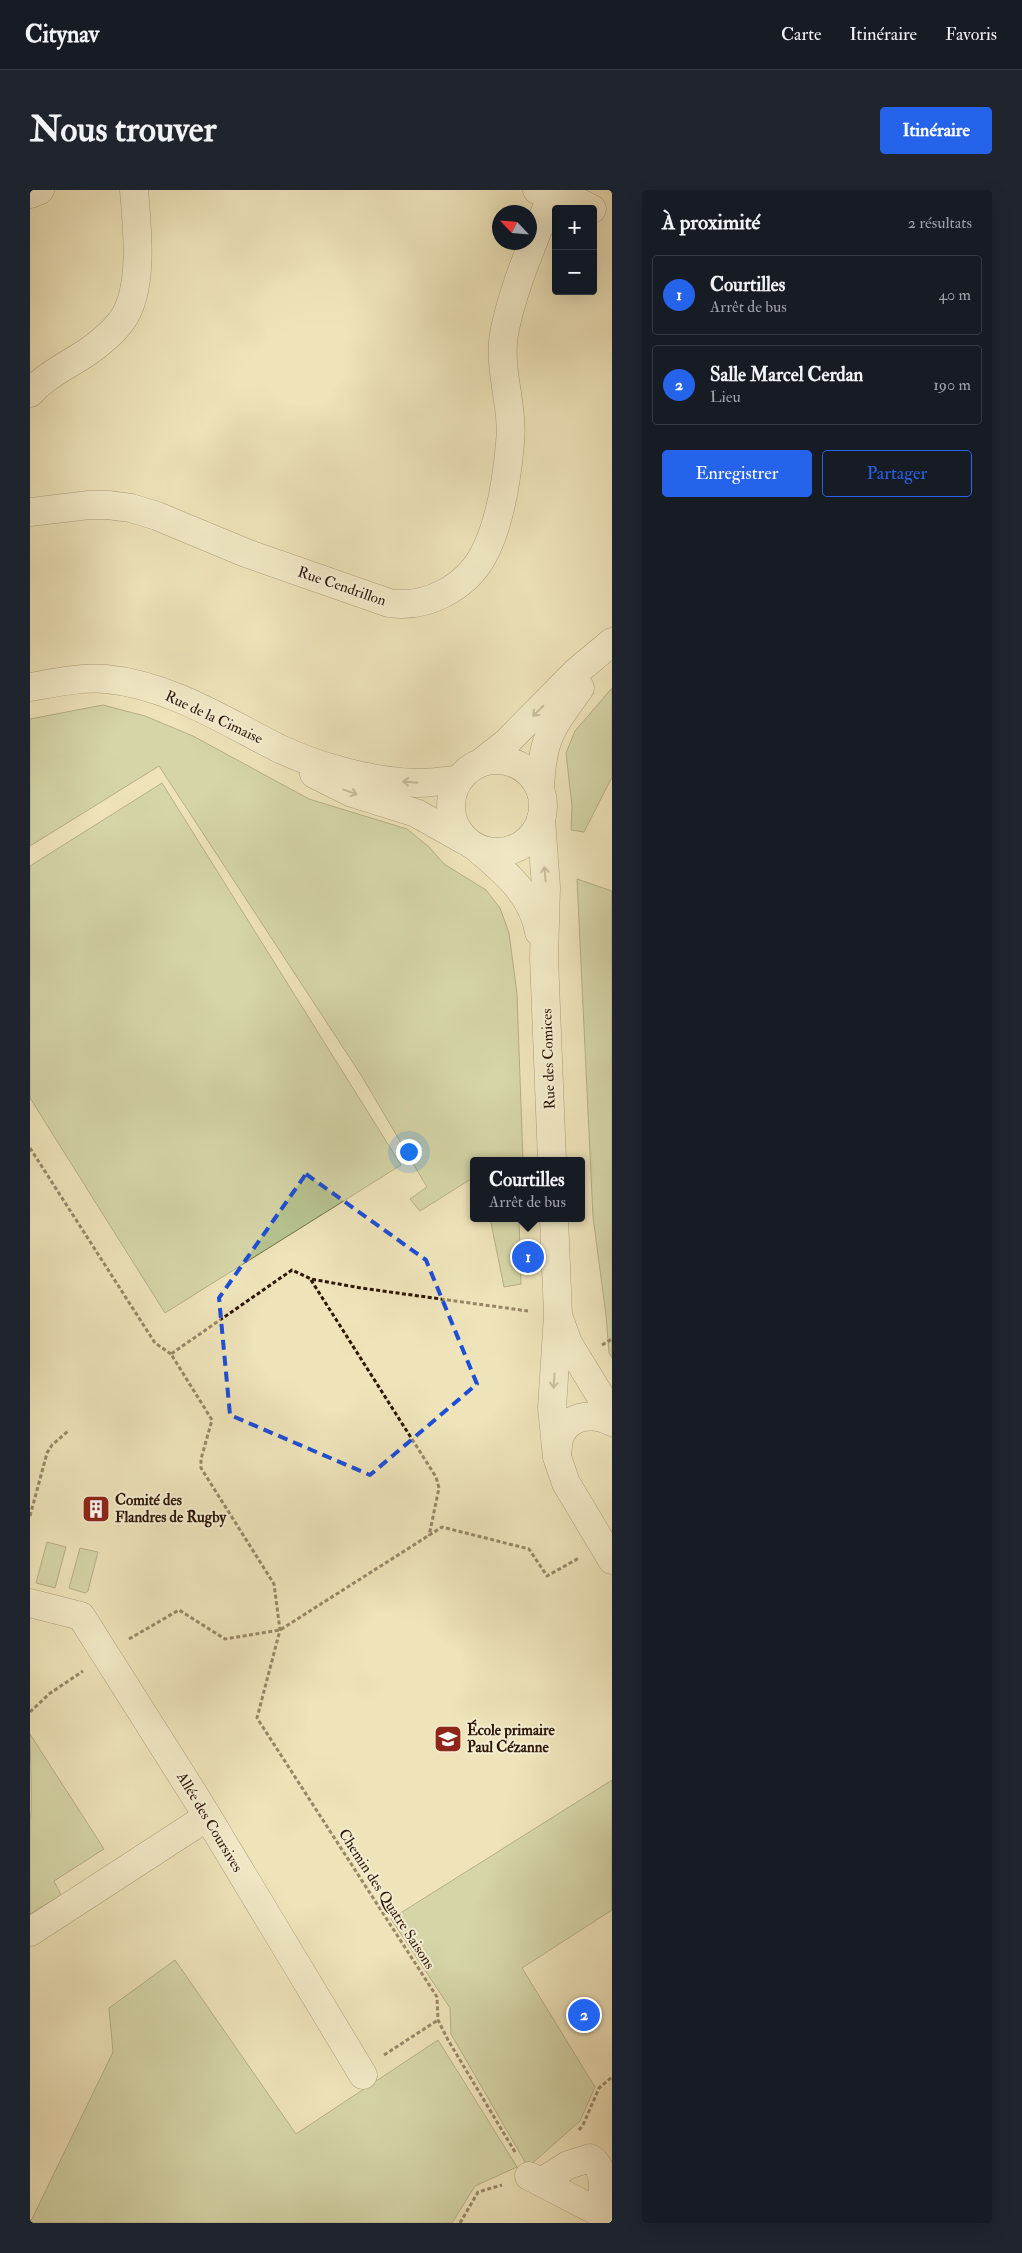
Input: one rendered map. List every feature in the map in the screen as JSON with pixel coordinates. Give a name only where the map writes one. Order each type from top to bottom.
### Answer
[{"type":"street","points":[[30,194],[40,190]]},
{"type":"street","points":[[30,393],[51,374],[78,359],[103,341],[126,313],[134,286],[137,262],[134,190]]},
{"type":"street","points":[[544,192],[581,205]]},
{"type":"street","name":"Rue Cendrillon","points":[[30,512],[89,505],[131,508],[157,516],[246,553],[389,604],[416,604],[430,601],[446,592],[460,583],[474,569],[484,554],[497,516],[510,443],[510,419],[502,355],[504,333],[544,192]]},
{"type":"street","points":[[597,212],[612,222]]},
{"type":"street","points":[[612,643],[554,725],[546,741],[541,761],[540,788],[543,804],[541,819],[534,833],[516,848],[501,852],[472,845],[456,829],[450,807],[452,792],[459,779],[470,768],[483,761],[506,743],[576,672],[612,643]]},
{"type":"street","name":"Rue de la Cimaise","points":[[30,687],[76,680],[104,679],[131,684],[192,704],[279,748],[322,766],[392,780],[425,783],[459,779]]},
{"type":"street","name":"Rue de la Cimaise","points":[[279,748],[307,769],[339,788],[416,813],[472,845]]},
{"type":"street","points":[[483,761],[513,762],[526,770],[540,788]]},
{"type":"street","name":"Rue des Comices","points":[[541,819],[546,887],[544,958],[552,1157]]},
{"type":"street","name":"Rue des Comices","points":[[472,845],[519,887],[530,904],[538,922],[544,958]]},
{"type":"street","points":[[554,1222],[558,1315],[552,1408],[557,1457],[566,1483],[612,1560]]},
{"type":"street","points":[[558,1315],[568,1343],[612,1415]]},
{"type":"street","points":[[557,1457],[558,1441],[562,1431],[571,1423],[582,1417],[595,1416],[612,1422]]},
{"type":"street","name":"Allée des Coursives","points":[[30,1603],[81,1616],[207,1818],[362,2073]]},
{"type":"street","points":[[30,1932],[207,1818]]},
{"type":"street","points":[[535,2179],[590,2158],[600,2168],[606,2216]]},
{"type":"street","points":[[535,2179],[606,2216]]},
{"type":"path","points":[[30,1148],[155,1343],[171,1354],[212,1420],[201,1459],[201,1468],[274,1584],[280,1630]]},
{"type":"path","points":[[171,1354],[292,1270],[310,1279],[361,1288],[558,1315]]},
{"type":"path","points":[[310,1279],[436,1477],[439,1488],[429,1536]]},
{"type":"path","points":[[30,1516],[47,1453],[52,1445],[68,1431]]},
{"type":"path","points":[[179,1610],[225,1639],[280,1630],[442,1527],[529,1549],[547,1576],[580,1557]]},
{"type":"path","name":"Chemin des Quatre Saisons","points":[[280,1630],[257,1718],[437,1997],[438,2020],[448,2040],[535,2179]]},
{"type":"path","points":[[362,2073],[438,2020]]},
{"type":"highlighted area","points":[[306,1174],[426,1260],[477,1384],[370,1475],[230,1415],[219,1298]]},
{"type":"green space","points":[[612,688],[612,777],[584,832],[571,830],[572,806],[566,753],[575,731]]},
{"type":"green space","points":[[103,705],[145,716],[193,736],[309,799],[407,829],[429,847],[444,864],[486,890],[500,908],[509,933],[517,994],[523,1157],[470,1157],[470,1180],[420,1211],[410,1199],[427,1187],[361,1075],[159,766],[30,846],[30,719]]},
{"type":"green space","points":[[162,783],[401,1165],[165,1313],[30,1098],[30,866]]},
{"type":"green space","points":[[577,879],[612,891],[612,1358],[609,1353],[593,1217]]},
{"type":"green space","points":[[491,1222],[519,1222],[521,1284],[504,1287]]},
{"type":"green space","points":[[47,1542],[66,1547],[55,1588],[36,1583]]},
{"type":"green space","points":[[80,1548],[98,1552],[88,1591],[85,1593],[69,1588]]},
{"type":"green space","points":[[30,1734],[104,1849],[54,1881],[61,1895],[30,1914],[31,1793]]},
{"type":"green space","points":[[612,1780],[612,1910],[522,1968],[595,2087],[580,2121],[528,2167],[451,2034],[450,2008],[391,1919]]},
{"type":"green space","points":[[175,1960],[296,2134],[438,2040],[517,2167],[475,2186],[452,2223],[30,2223],[113,2052],[109,2008]]},
{"type":"place","name":"Courtilles","points":[[528,1257]]},
{"type":"place","name":"Comité des Flandres de Rugby","points":[[96,1509]]},
{"type":"place","name":"École primaire Paul Cézanne","points":[[448,1739]]},
{"type":"place","name":"Salle Marcel Cerdan","points":[[584,2015]]}]
